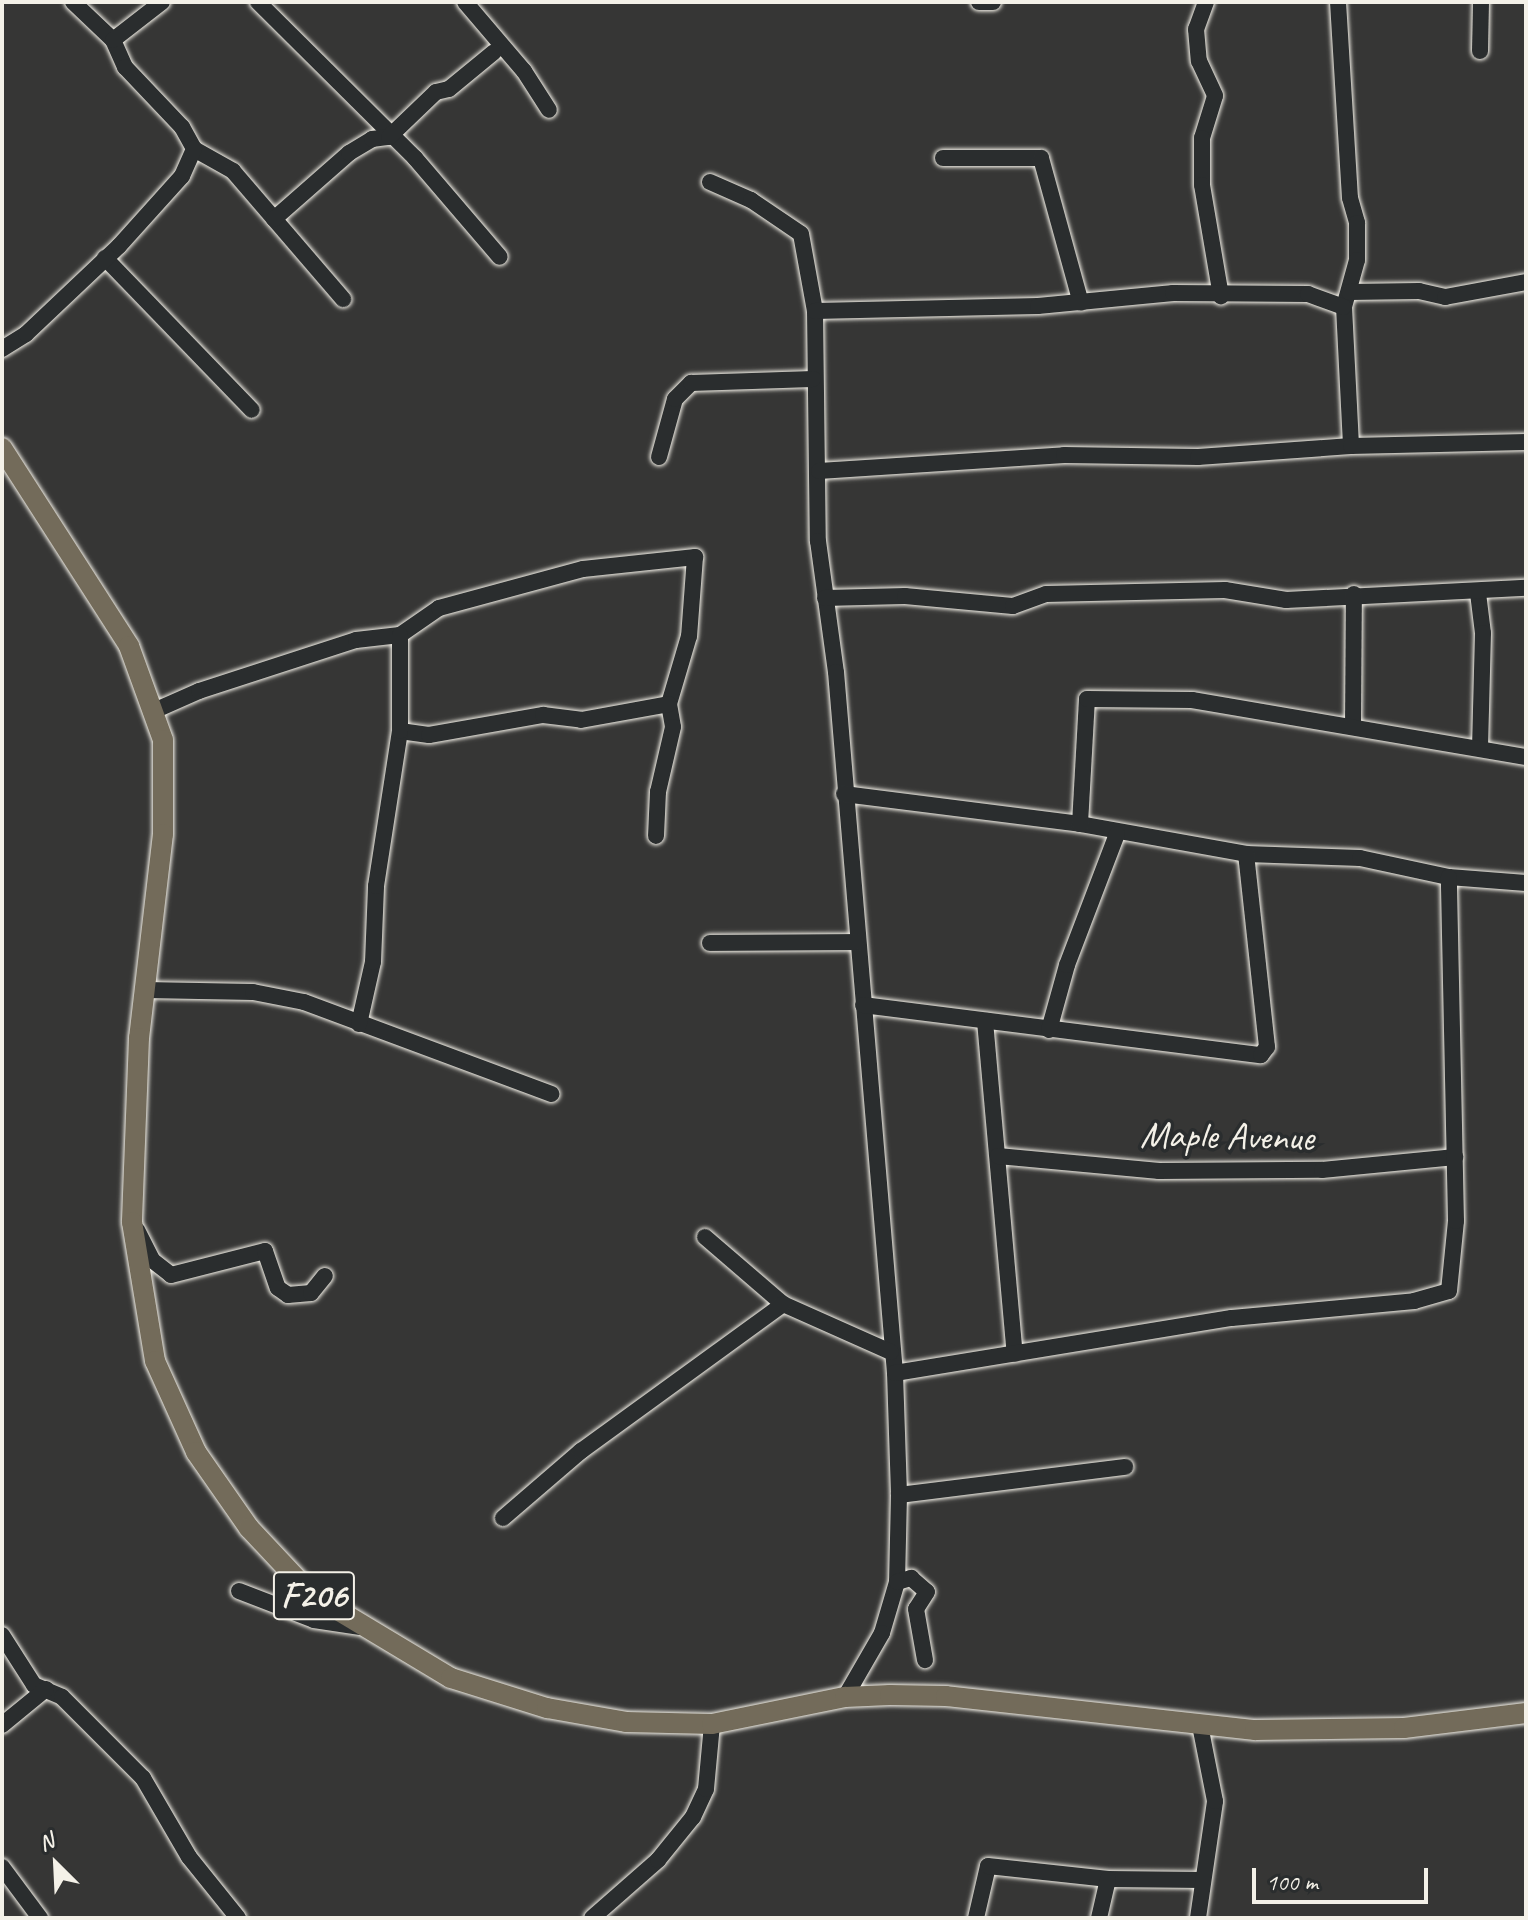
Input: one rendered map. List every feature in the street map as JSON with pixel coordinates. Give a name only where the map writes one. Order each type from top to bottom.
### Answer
[{"type":"main road","name":"F206","points":[[2,448],[110,611],[156,710],[165,762],[164,820],[145,990],[132,1222],[155,1361],[196,1452],[249,1528],[311,1594],[360,1627],[451,1678],[547,1708],[626,1722],[712,1724],[845,1697],[946,1696],[1200,1725],[1404,1728],[1526,1713]]},
{"type":"street","points":[[73,2],[113,40],[125,67],[182,127],[194,149],[233,171],[343,299]]},
{"type":"street","points":[[113,40],[162,2]]},
{"type":"street","points":[[258,2],[389,137],[415,158],[500,257]]},
{"type":"street","points":[[465,2],[524,71],[549,110]]},
{"type":"street","points":[[979,2],[993,2]]},
{"type":"street","points":[[1206,2],[1196,29],[1199,61],[1215,96],[1202,138],[1202,185],[1221,296]]},
{"type":"street","points":[[1338,2],[1350,198],[1357,223],[1357,260],[1346,300],[1351,446]]},
{"type":"street","points":[[1480,51],[1481,2]]},
{"type":"street","points":[[274,219],[349,153],[372,139],[389,137],[436,92],[449,89],[494,52]]},
{"type":"street","points":[[2,349],[26,334],[105,258],[182,176],[194,149]]},
{"type":"street","points":[[943,158],[1041,158],[1081,303]]},
{"type":"street","points":[[710,182],[751,200],[801,234],[815,311],[813,379],[819,471],[818,541],[844,794],[895,1373],[899,1495],[897,1582],[882,1633],[845,1697]]},
{"type":"street","points":[[105,258],[252,410]]},
{"type":"street","points":[[815,311],[1081,303],[1173,293],[1221,296],[1308,294],[1346,300],[1468,296],[1526,282]]},
{"type":"street","points":[[659,457],[675,399],[691,383],[813,379]]},
{"type":"street","points":[[819,471],[1064,455],[1198,457],[1351,446],[1526,442]]},
{"type":"street","points":[[156,710],[199,691],[356,640],[400,635],[439,608],[583,569],[695,557],[689,636],[669,704],[673,727],[658,792],[656,836]]},
{"type":"street","points":[[825,598],[905,596],[1013,606],[1046,594],[1225,590],[1286,600],[1354,594],[1478,593],[1526,588]]},
{"type":"street","points":[[1478,593],[1483,633],[1480,747]]},
{"type":"street","points":[[1353,725],[1354,594]]},
{"type":"street","points":[[359,1024],[373,962],[376,886],[400,731],[400,635]]},
{"type":"street","points":[[1080,824],[1087,699],[1192,700],[1353,725],[1414,740],[1480,747],[1526,757]]},
{"type":"street","points":[[400,731],[429,735],[543,715],[581,720],[669,704]]},
{"type":"street","points":[[844,794],[1080,824],[1117,834],[1246,854],[1360,858],[1449,877],[1526,883]]},
{"type":"street","points":[[1049,1030],[1067,965],[1117,834]]},
{"type":"street","points":[[863,1005],[1261,1055],[1267,1047],[1246,854]]},
{"type":"street","points":[[895,1373],[1232,1318],[1449,1291],[1456,1221],[1449,877]]},
{"type":"street","points":[[710,943],[856,942]]},
{"type":"street","points":[[145,990],[253,992],[304,1002],[551,1094]]},
{"type":"street","points":[[985,1021],[1015,1354]]},
{"type":"street","name":"Maple Avenue","points":[[998,1156],[1159,1171],[1322,1170],[1455,1157]]},
{"type":"street","points":[[132,1222],[152,1260],[171,1275],[265,1251],[278,1288],[288,1295],[311,1293],[325,1276]]},
{"type":"street","points":[[705,1237],[783,1304],[891,1352]]},
{"type":"street","points":[[503,1518],[581,1451],[783,1304]]},
{"type":"street","points":[[899,1495],[1125,1467]]},
{"type":"street","points":[[897,1582],[911,1578],[927,1592],[916,1609],[925,1660]]},
{"type":"street","points":[[239,1591],[314,1620],[360,1627]]},
{"type":"street","points":[[2,1635],[34,1685],[62,1697],[143,1778],[189,1857],[238,1918]]},
{"type":"street","points":[[2,1725],[46,1689]]},
{"type":"street","points":[[592,1918],[608,1913],[658,1860],[701,1804],[712,1724]]},
{"type":"street","points":[[1198,1918],[1215,1801],[1200,1725]]},
{"type":"street","points":[[976,1918],[988,1866],[1108,1879],[1203,1880]]},
{"type":"street","points":[[2,1867],[40,1918]]},
{"type":"street","points":[[1099,1918],[1108,1879]]}]
